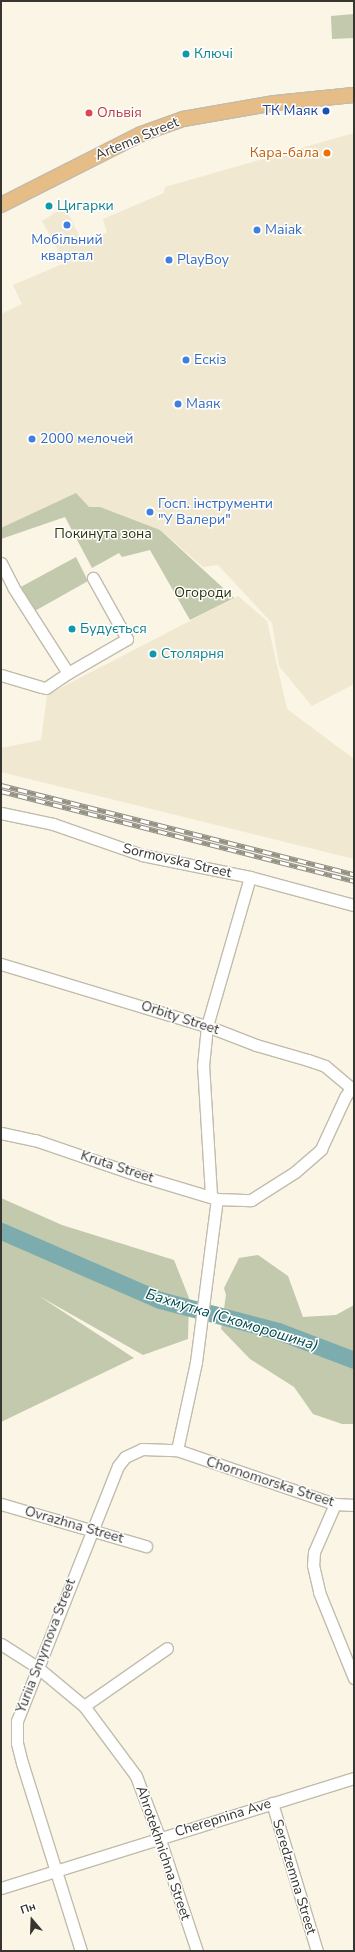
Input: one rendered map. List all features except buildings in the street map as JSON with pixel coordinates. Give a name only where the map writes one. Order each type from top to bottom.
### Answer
[{"type":"main road","name":"Artema Street","points":[[1,205],[134,138],[183,119],[275,103],[354,95]]},
{"type":"street","points":[[1,563],[13,587],[68,673]]},
{"type":"street","points":[[1,675],[43,688],[127,640],[93,578]]},
{"type":"street","name":"Sormovska Street","points":[[1,813],[53,824],[142,855],[250,877],[354,905]]},
{"type":"street","points":[[182,1453],[196,1362],[214,1197],[202,1066],[207,1026],[250,877]]},
{"type":"street","name":"Orbity Street","points":[[1,964],[207,1026],[256,1045],[325,1066],[352,1088]]},
{"type":"street","name":"Kruta Street","points":[[1,1133],[35,1140],[137,1175],[214,1197],[234,1201],[251,1200],[269,1191],[314,1156],[326,1140],[352,1088]]},
{"type":"street","name":"Chornomorska Street","points":[[142,1448],[182,1453],[335,1504],[354,1505]]},
{"type":"street","name":"Yuriia Smyrnova Street","points":[[81,1951],[17,1743],[17,1721],[37,1667],[118,1466],[124,1457],[142,1448]]},
{"type":"street","name":"Ovrazhna Street","points":[[1,1504],[146,1546]]},
{"type":"street","points":[[335,1504],[314,1552],[313,1565],[320,1592],[354,1678]]},
{"type":"street","name":"Ahrotekhnichna Street","points":[[1,1644],[37,1667],[84,1706],[136,1776],[159,1837],[197,1951]]},
{"type":"street","points":[[84,1706],[166,1648]]},
{"type":"street","name":"Cherepnina Ave","points":[[1,1888],[159,1837],[354,1778]]},
{"type":"street","name":"Seredzemna Street","points":[[272,1803],[317,1951]]},
{"type":"shaded area","name":"Маяк","points":[[354,133],[354,684],[312,706],[279,666],[272,623],[218,565],[203,567],[160,530],[91,508],[1,528],[1,314],[22,304],[13,285],[65,263],[42,221],[65,207],[81,239],[107,233],[103,219],[164,193],[165,187]]},
{"type":"shaded area","points":[[238,596],[267,621],[287,709],[354,759],[354,859],[1,772],[1,748],[41,740],[47,695]]},
{"type":"green space","points":[[354,14],[354,38],[332,39],[331,16]]},
{"type":"green space","name":"Покинута зона","points":[[76,493],[89,507],[100,507],[160,530],[234,598],[190,620],[150,550],[122,557],[119,553],[92,568],[65,517],[1,539],[1,528]]},
{"type":"green space","name":"Покинута зона","points":[[76,557],[88,581],[33,612],[17,589]]},
{"type":"green space","points":[[1,1198],[62,1225],[174,1260],[189,1298],[188,1339],[143,1355],[39,1296],[134,1358],[1,1422]]},
{"type":"green space","points":[[258,1255],[288,1276],[303,1317],[336,1315],[354,1305],[354,1424],[342,1424],[313,1414],[294,1387],[250,1359],[221,1329],[226,1295],[224,1288],[239,1258]]},
{"type":"waterway","name":"Бахмутка (Скоморошина)","points":[[1,1231],[160,1300],[278,1331],[354,1360]]},
{"type":"railway","points":[[1,785],[354,874]]},
{"type":"railway","points":[[1,791],[354,881]]},
{"type":"place","name":"Ключі","points":[[186,54]]},
{"type":"place","name":"ТК Маяк","points":[[326,111]]},
{"type":"place","name":"Ольвія","points":[[89,113]]},
{"type":"place","name":"Кара-бала","points":[[327,153]]},
{"type":"place","name":"Цигарки","points":[[49,206]]},
{"type":"place","name":"Мобільний квартал","points":[[67,225]]},
{"type":"place","name":"Maiak","points":[[257,230]]},
{"type":"place","name":"PlayBoy","points":[[169,260]]},
{"type":"place","name":"Ескіз","points":[[186,360]]},
{"type":"place","name":"Маяк","points":[[178,404]]},
{"type":"place","name":"2000 мелочей","points":[[32,439]]},
{"type":"place","name":"Госп. інструменти \"У Валери\"","points":[[150,512]]},
{"type":"place","name":"Будується","points":[[72,629]]},
{"type":"place","name":"Столярня","points":[[153,654]]},
{"type":"park label","name":"Огороди","points":[[203,593]]}]
